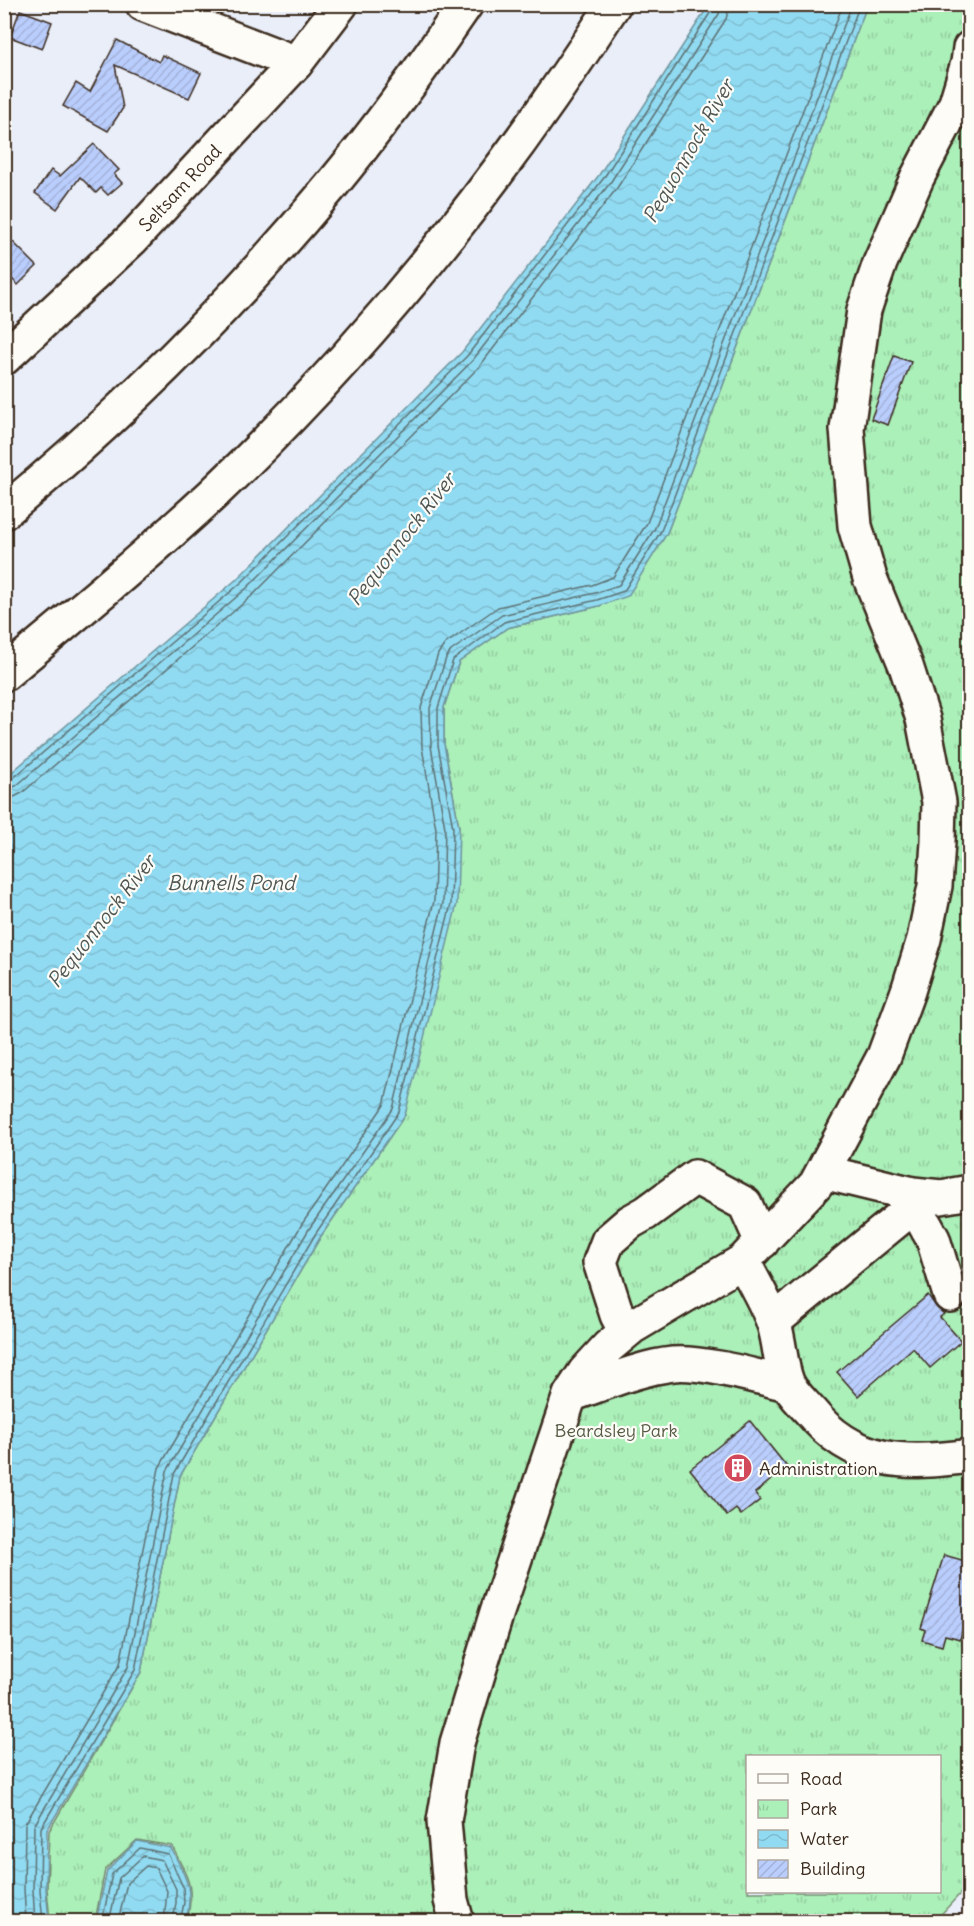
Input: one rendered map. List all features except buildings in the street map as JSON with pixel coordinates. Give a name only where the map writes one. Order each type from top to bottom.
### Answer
[{"type":"main road","points":[[143,4],[296,63]]},
{"type":"main road","name":"Seltsam Road","points":[[4,358],[132,239],[296,63],[341,4]]},
{"type":"main road","points":[[4,512],[126,406],[180,353],[267,260],[380,125],[466,4]]},
{"type":"main road","points":[[4,674],[212,494],[329,376],[426,264],[492,181],[542,113],[614,4]]},
{"type":"main road","points":[[457,1922],[451,1900],[444,1821],[457,1743],[497,1612],[570,1395],[585,1372],[608,1347],[626,1332],[753,1252],[816,1184],[884,1056],[908,992],[924,939],[935,886],[939,802],[923,719],[906,666],[870,578],[855,526],[847,429],[864,310],[880,263],[917,178],[956,103],[969,57]]},
{"type":"main road","points":[[823,1172],[913,1194],[941,1197],[969,1192]]},
{"type":"main road","points":[[626,1332],[617,1315],[600,1262],[608,1241],[630,1222],[695,1177],[745,1204],[753,1252],[788,1384],[818,1421],[846,1444],[869,1455],[914,1461],[969,1456]]},
{"type":"main road","points":[[913,1194],[923,1221],[933,1239],[950,1295]]},
{"type":"main road","points":[[773,1322],[902,1216],[913,1194]]},
{"type":"main road","points":[[570,1395],[640,1371],[674,1364],[701,1366],[788,1384]]},
{"type":"green space","name":"Beardsley Park","points":[[867,5],[969,5],[969,1884],[934,1922],[187,1921],[190,1890],[172,1846],[137,1840],[105,1870],[95,1921],[50,1921],[47,1889],[49,1831],[141,1672],[180,1476],[321,1236],[405,1115],[459,827],[444,744],[444,707],[459,662],[507,628],[599,606],[628,595],[667,533]]},
{"type":"water","name":"Bunnells Pond","points":[[709,5],[867,5],[667,533],[628,596],[599,606],[507,628],[459,662],[444,707],[444,744],[459,827],[457,904],[405,1115],[321,1236],[180,1476],[141,1672],[47,1830],[46,1889],[49,1921],[5,1921],[5,778],[238,578],[462,352],[599,175]]},
{"type":"water","points":[[137,1841],[171,1848],[181,1867],[189,1891],[186,1921],[96,1921],[107,1871]]},
{"type":"place","name":"Administration","points":[[738,1468]]},
{"type":"water label","name":"Pequonnock River","points":[[688,151]]},
{"type":"water label","name":"Pequonnock River","points":[[401,539]]},
{"type":"water label","name":"Pequonnock River","points":[[101,921]]}]
